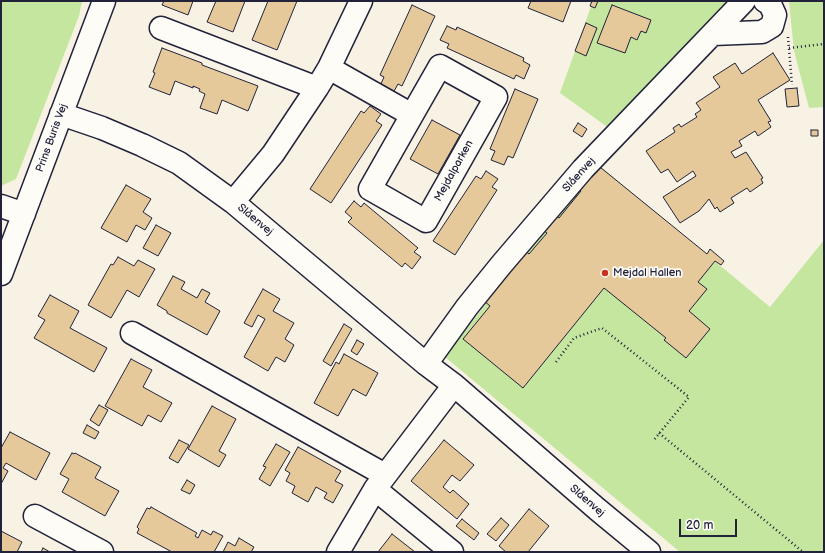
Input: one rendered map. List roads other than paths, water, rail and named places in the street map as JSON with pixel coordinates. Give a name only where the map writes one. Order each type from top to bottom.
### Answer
[{"type":"street","name":"Prins Buris Vej","points":[[1,274],[104,1]]},
{"type":"street","points":[[233,202],[273,154],[317,88],[329,68],[361,1]]},
{"type":"street","name":"Slåenvej","points":[[426,364],[501,265],[583,169],[744,1]]},
{"type":"street","points":[[713,34],[762,32],[772,26],[775,15],[770,4],[765,1]]},
{"type":"street","points":[[161,28],[317,88]]},
{"type":"street","name":"Mejdalparken","points":[[440,66],[496,98],[426,221],[370,189],[412,115],[440,66]]},
{"type":"street","points":[[329,68],[412,115]]},
{"type":"street","name":"Slåenvej","points":[[61,114],[102,128],[179,163],[233,202],[426,364],[454,385],[649,552]]},
{"type":"street","points":[[1,206],[24,214]]},
{"type":"street","points":[[132,333],[380,482],[452,552]]},
{"type":"street","points":[[338,552],[380,482],[454,385]]},
{"type":"street","points":[[35,516],[102,552]]},
{"type":"place","name":"Mejdal Hallen","points":[[605,273]]}]
